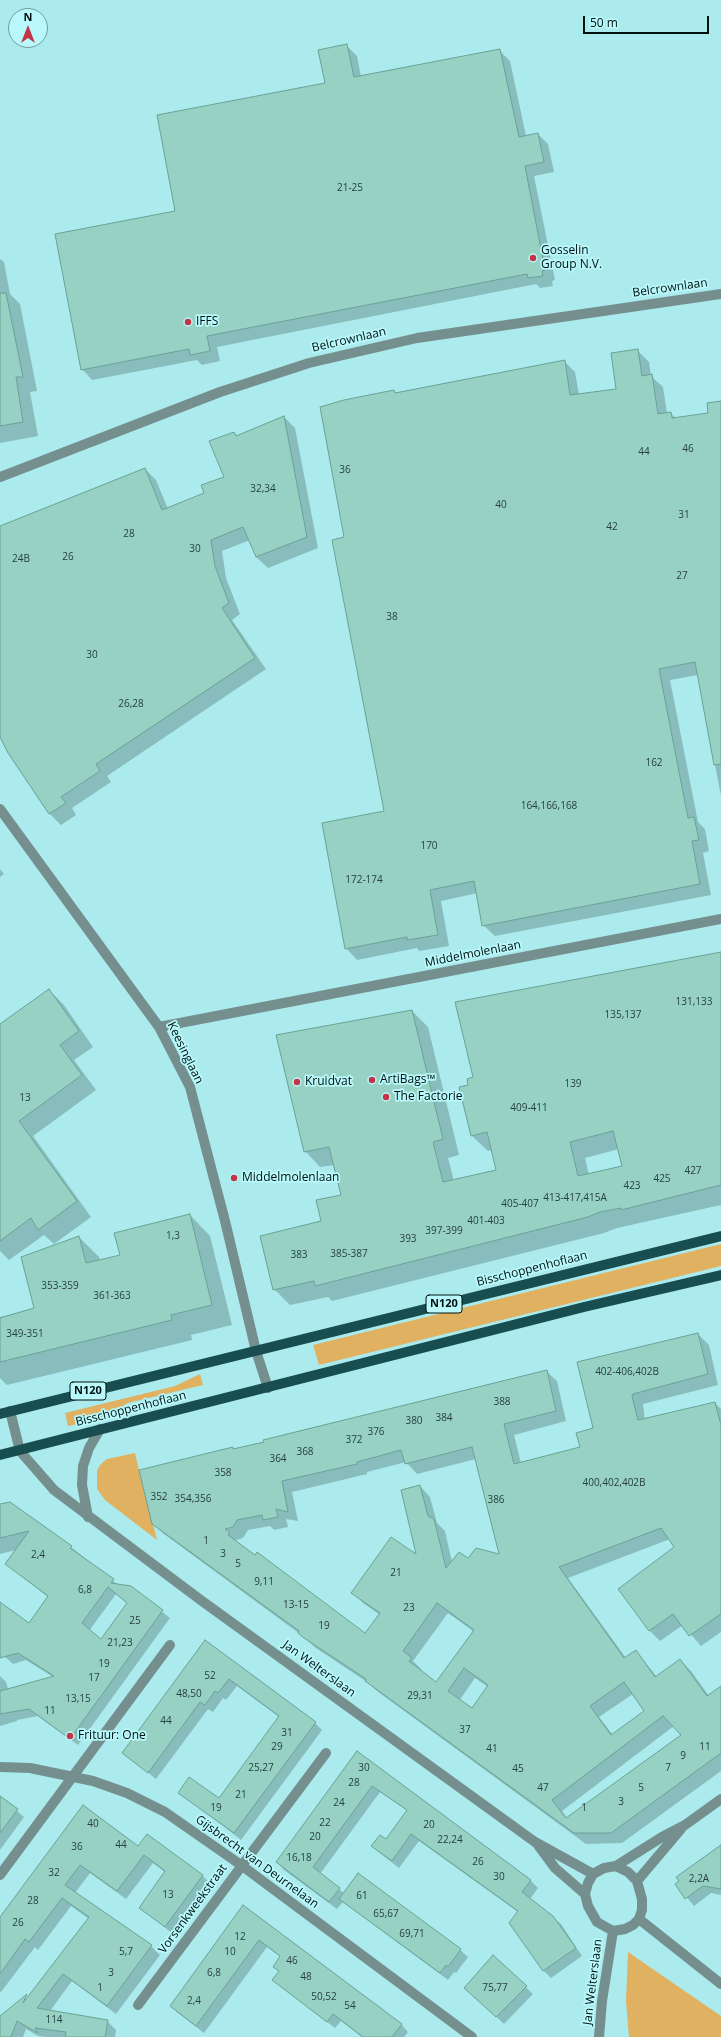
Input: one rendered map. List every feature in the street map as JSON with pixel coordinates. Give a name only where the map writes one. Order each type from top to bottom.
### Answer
[{"type":"main road","name":"Bisschoppenhoflaan","points":[[0,1414],[159,1373],[256,1351],[721,1236]]},
{"type":"main road","name":"Bisschoppenhoflaan","points":[[0,1456],[577,1309],[721,1275]]},
{"type":"street","name":"Belcrownlaan","points":[[0,477],[220,392],[309,363],[417,338],[721,294]]},
{"type":"street","name":"Keesinglaan","points":[[0,809],[159,1027],[190,1087],[225,1221],[256,1351]]},
{"type":"street","name":"Middelmolenlaan","points":[[159,1027],[721,919]]},
{"type":"street","points":[[256,1351],[268,1388]]},
{"type":"street","name":"Jan Welterslaan","points":[[10,1411],[20,1451],[54,1490],[88,1517],[535,1842],[593,1874]]},
{"type":"street","points":[[88,1517],[82,1485],[83,1466],[89,1448],[100,1430]]},
{"type":"street","points":[[0,1875],[170,1645]]},
{"type":"street","name":"Vorsenkweekstraat","points":[[138,2005],[326,1753]]},
{"type":"street","name":"Gijsbrecht van Deurnelaan","points":[[0,1766],[30,1768],[73,1776],[127,1792],[164,1812],[241,1866],[472,2037]]},
{"type":"street","points":[[616,1866],[628,1872],[637,1881],[642,1899],[642,1910],[639,1919],[633,1925],[625,1929],[613,1931],[597,1922],[588,1906],[585,1894],[588,1882],[593,1874],[604,1868],[616,1866],[662,1837],[685,1825],[721,1799]]},
{"type":"street","points":[[637,1881],[685,1825]]},
{"type":"street","name":"Jan Welterslaan","points":[[535,1842],[555,1868],[585,1894]]},
{"type":"street","points":[[639,1919],[721,1984]]},
{"type":"street","name":"Jan Welterslaan","points":[[600,2037],[602,2001],[613,1931]]},
{"type":"shaded area","points":[[721,1244],[721,1266],[319,1365],[313,1345]]},
{"type":"shaded area","points":[[200,1374],[203,1385],[128,1403],[104,1418],[68,1426],[65,1413],[175,1386]]},
{"type":"shaded area","points":[[135,1453],[157,1540],[105,1500],[97,1489],[97,1470],[101,1464],[107,1459]]},
{"type":"shaded area","points":[[628,1952],[721,2016],[721,2037],[629,2037],[626,2001]]},
{"type":"building","points":[[347,44],[354,77],[500,49],[519,137],[538,133],[544,162],[525,166],[545,270],[542,271],[543,276],[528,278],[527,274],[207,336],[210,351],[190,355],[189,349],[81,370],[55,234],[175,211],[157,115],[325,83],[318,50]]},
{"type":"building","points":[[0,293],[6,293],[23,377],[16,377],[23,422],[0,426]]},
{"type":"building","points":[[638,349],[642,376],[652,374],[658,414],[671,412],[672,418],[708,413],[707,403],[721,401],[721,764],[714,765],[695,662],[659,669],[688,818],[694,817],[699,840],[692,841],[700,884],[482,926],[474,881],[430,890],[438,935],[407,940],[407,937],[345,949],[322,823],[384,811],[332,540],[344,537],[320,407],[344,400],[394,390],[395,393],[565,360],[570,395],[616,389],[611,353]]},
{"type":"building","points":[[284,416],[307,537],[256,557],[243,527],[211,540],[215,566],[229,603],[222,608],[255,658],[96,764],[100,771],[61,797],[66,803],[49,814],[8,753],[0,737],[0,526],[145,468],[162,510],[204,493],[201,485],[224,477],[209,441],[234,432],[236,436]]},
{"type":"building","points":[[721,952],[721,1185],[621,1210],[621,1208],[600,1212],[588,1217],[315,1286],[314,1281],[273,1290],[260,1236],[321,1221],[316,1200],[341,1195],[329,1147],[304,1152],[276,1035],[412,1010],[443,1139],[433,1142],[443,1182],[496,1170],[487,1132],[471,1136],[459,1087],[468,1085],[467,1079],[473,1077],[455,1002]],"holes":[[[613,1131],[622,1166],[578,1176],[570,1142]]]},
{"type":"building","points":[[49,989],[79,1031],[60,1045],[82,1075],[19,1121],[77,1201],[38,1230],[31,1218],[0,1241],[0,1024]]},
{"type":"building","points":[[190,1214],[212,1305],[171,1315],[172,1320],[0,1362],[0,1318],[34,1308],[21,1257],[79,1236],[86,1263],[120,1255],[114,1233]]},
{"type":"building","points":[[698,1333],[708,1374],[633,1394],[632,1396],[638,1420],[715,1402],[721,1425],[721,1614],[689,1636],[673,1614],[649,1631],[618,1589],[674,1547],[661,1528],[559,1567],[624,1658],[636,1650],[655,1677],[680,1659],[707,1696],[721,1686],[721,1753],[611,1833],[574,1833],[365,1681],[366,1679],[304,1638],[298,1633],[299,1631],[152,1524],[139,1470],[233,1447],[233,1449],[264,1442],[263,1440],[547,1370],[556,1411],[504,1424],[514,1464],[580,1447],[576,1433],[593,1428],[577,1362]],"holes":[[[472,1447],[499,1554],[476,1548],[468,1558],[459,1552],[446,1568],[434,1519],[428,1516],[420,1485],[401,1490],[416,1554],[391,1537],[351,1593],[380,1613],[365,1633],[257,1552],[255,1555],[228,1535],[230,1533],[225,1529],[233,1527],[237,1520],[262,1515],[263,1520],[278,1517],[276,1509],[288,1512],[282,1481],[357,1464],[357,1462],[401,1450],[405,1464]],[[437,1603],[474,1630],[436,1682],[409,1661],[412,1658],[403,1651]],[[464,1668],[488,1685],[472,1708],[448,1691]],[[624,1682],[644,1711],[611,1735],[590,1706]],[[663,1716],[681,1735],[566,1818],[552,1800]]]},
{"type":"building","points":[[10,1502],[72,1546],[70,1548],[114,1579],[111,1583],[131,1586],[163,1610],[70,1739],[29,1709],[0,1714],[0,1691],[54,1676],[18,1653],[0,1658],[0,1602],[29,1623],[48,1596],[5,1564],[29,1531],[0,1538],[0,1504]],"holes":[[[108,1587],[127,1603],[101,1639],[82,1623]]]},
{"type":"building","points":[[205,1640],[316,1722],[234,1833],[178,1793],[189,1777],[219,1798],[279,1716],[229,1679],[218,1693],[215,1691],[205,1705],[200,1702],[148,1773],[122,1753]]},
{"type":"building","points":[[357,1751],[531,1880],[522,1892],[553,1916],[576,1948],[543,1971],[509,1923],[518,1911],[411,1834],[392,1861],[371,1846],[380,1835],[386,1839],[407,1810],[372,1786],[313,1867],[340,1888],[329,1902],[276,1862]]},
{"type":"building","points":[[0,1796],[18,1809],[0,1833]]},
{"type":"building","points":[[83,1805],[138,1846],[147,1834],[203,1875],[165,1927],[139,1908],[165,1871],[144,1855],[117,1891],[80,1865],[65,1885],[152,1945],[107,2006],[63,1974],[37,2008],[108,2020],[105,2037],[65,2037],[66,2032],[35,2028],[38,2033],[17,2021],[11,2037],[0,2037],[0,2016],[27,1994],[23,2003],[89,1917],[62,1898],[29,1942],[25,1939],[0,1974],[0,1917]]},
{"type":"building","points":[[721,1845],[721,1889],[703,1886],[685,1899],[675,1884],[679,1881],[676,1877]]},
{"type":"building","points":[[358,1873],[461,1949],[448,1967],[446,1965],[440,1973],[339,1899]]},
{"type":"building","points":[[243,1905],[402,2024],[392,2037],[363,2037],[333,2014],[327,2022],[272,1980],[279,1971],[273,1967],[280,1956],[259,1940],[196,2026],[170,2006]]},
{"type":"building","points":[[493,1955],[527,1986],[496,2017],[464,1988]]},
{"type":"place","name":"Gosselin Group N.V.","points":[[533,258]]},
{"type":"place","name":"IFFS","points":[[188,322]]},
{"type":"place","name":"ArtiBags™","points":[[372,1080]]},
{"type":"place","name":"Kruidvat","points":[[297,1082]]},
{"type":"place","name":"The Factorie","points":[[386,1097]]},
{"type":"place","name":"Middelmolenlaan","points":[[234,1178]]},
{"type":"place","name":"Frituur: One","points":[[70,1736]]}]
